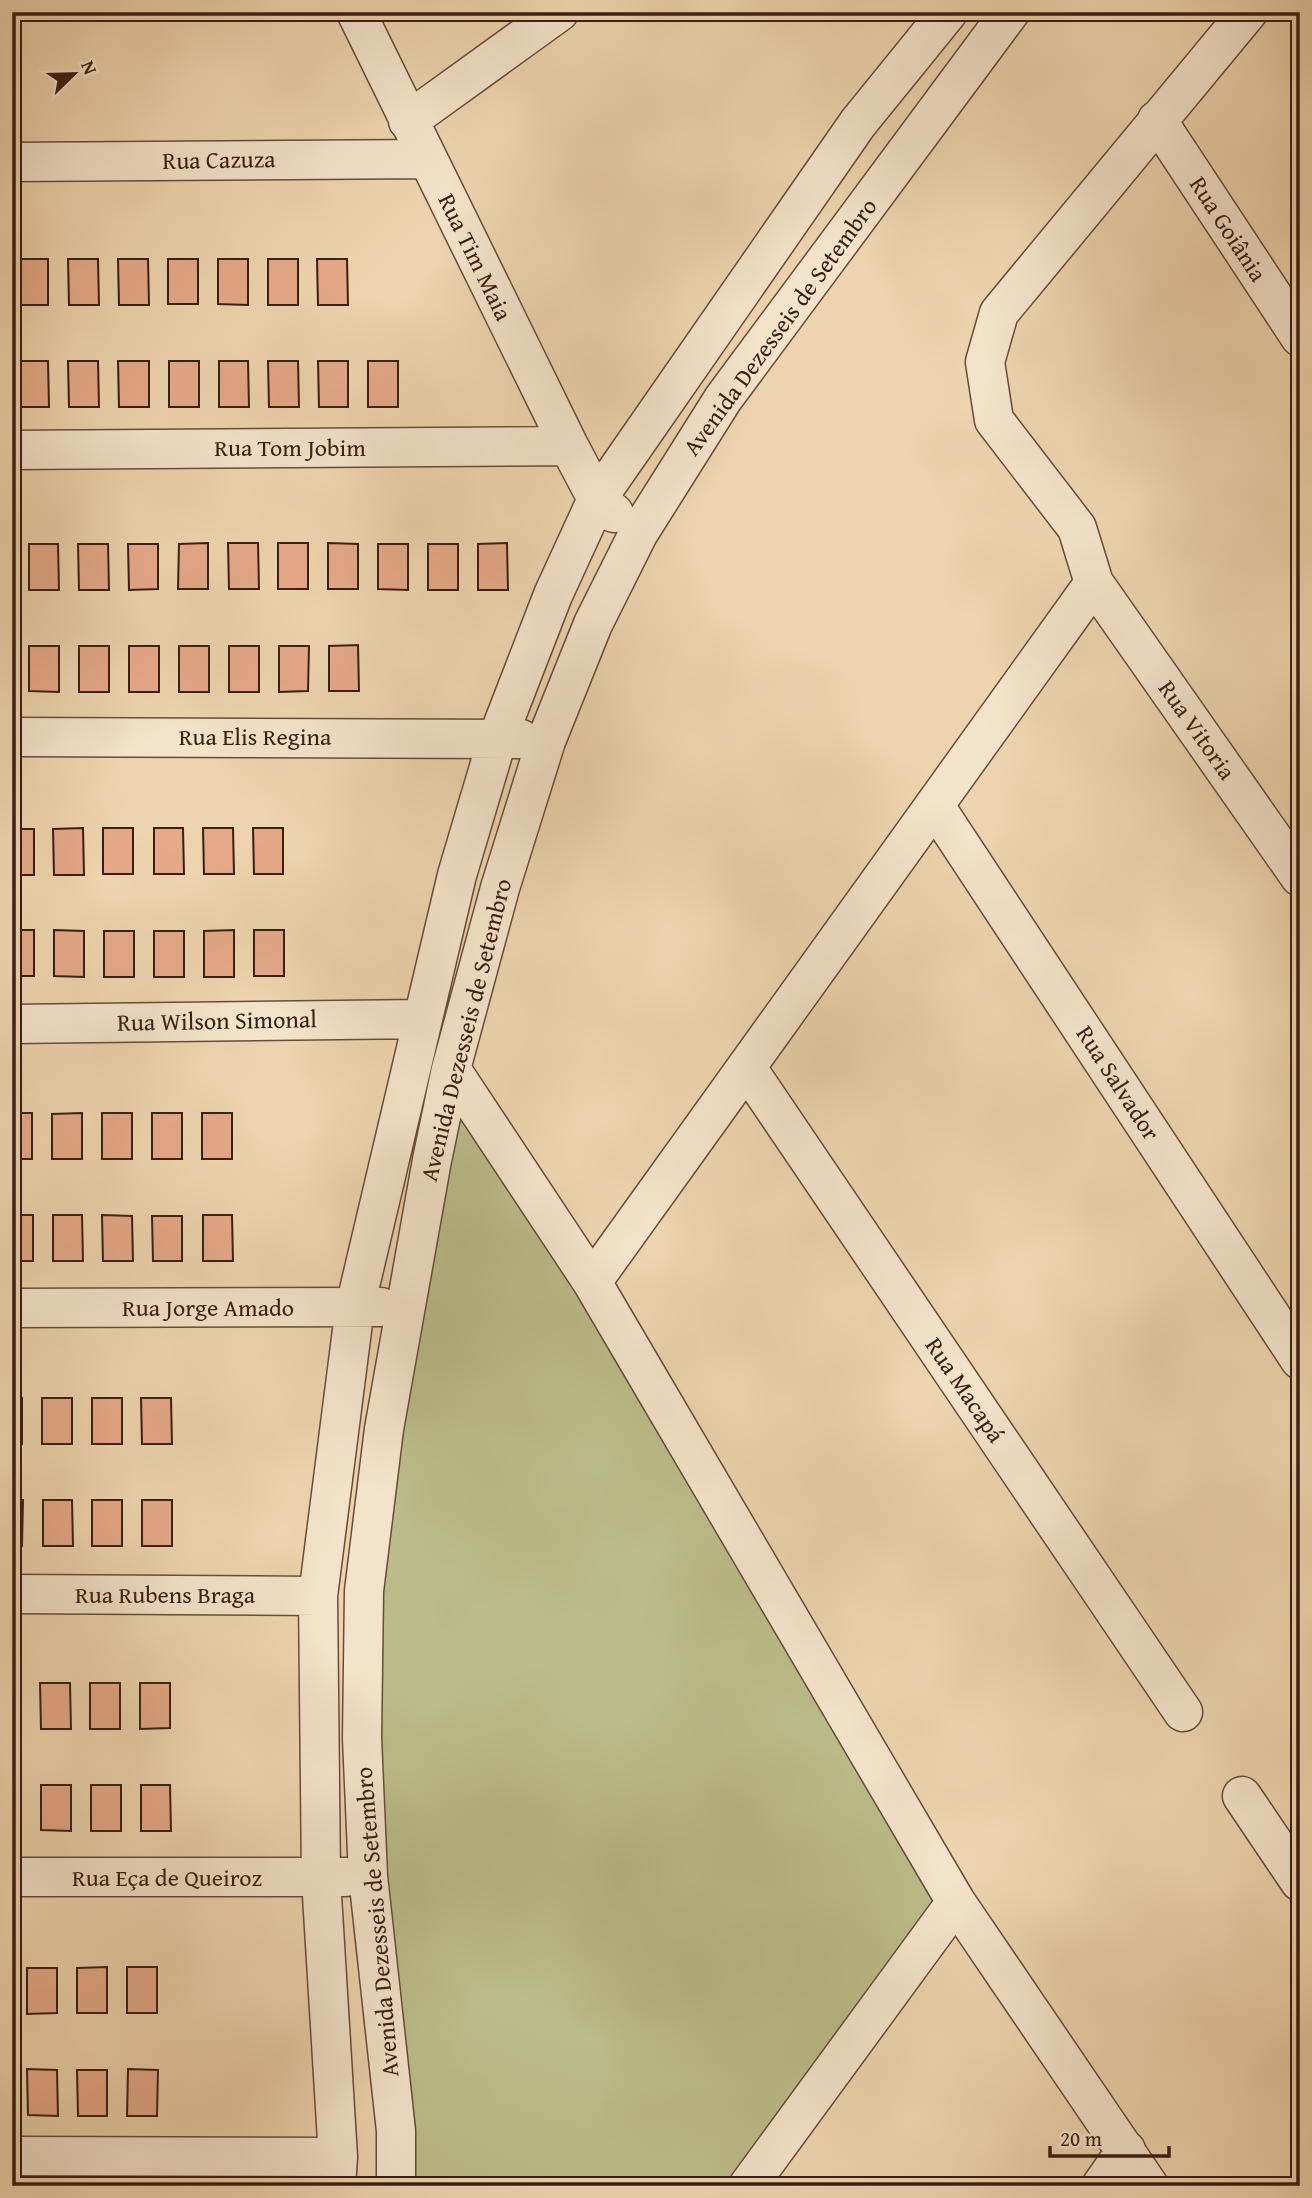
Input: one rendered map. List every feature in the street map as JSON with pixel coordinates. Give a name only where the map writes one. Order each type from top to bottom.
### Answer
[{"type":"street","name":"Rua Tim Maia","points":[[356,12],[426,159],[597,499]]},
{"type":"street","points":[[408,121],[559,12]]},
{"type":"street","name":"Avenida Dezesseis de Setembro","points":[[337,2172],[321,1879],[318,1596],[355,1307],[457,875],[498,737],[553,595],[597,499],[858,123],[948,12]]},
{"type":"street","name":"Avenida Dezesseis de Setembro","points":[[396,2186],[396,2131],[368,1876],[362,1738],[364,1591],[384,1429],[404,1307],[451,1069],[500,888],[546,741],[593,624],[638,534],[723,399],[1010,12]]},
{"type":"street","name":"Rua Vitoria","points":[[1248,12],[999,313],[985,362],[994,419],[1077,528],[1094,583],[1300,877]]},
{"type":"street","name":"Rua Goiânia","points":[[1157,120],[1300,337]]},
{"type":"street","name":"Rua Cazuza","points":[[12,162],[426,159]]},
{"type":"street","name":"Rua Tom Jobim","points":[[12,450],[569,446]]},
{"type":"street","points":[[597,499],[638,534]]},
{"type":"street","points":[[592,1282],[1094,583]]},
{"type":"street","name":"Rua Elis Regina","points":[[12,737],[498,737],[546,741]]},
{"type":"street","name":"Rua Salvador","points":[[935,806],[1300,1360]]},
{"type":"street","name":"Rua Wilson Simonal","points":[[12,1024],[422,1019]]},
{"type":"street","name":"Rua Macapá","points":[[747,1068],[1182,1712]]},
{"type":"street","points":[[451,1069],[592,1282],[956,1902],[1149,2186]]},
{"type":"street","name":"Rua Jorge Amado","points":[[12,1308],[404,1307]]},
{"type":"street","name":"Rua Rubens Braga","points":[[12,1594],[318,1596]]},
{"type":"street","points":[[1242,1796],[1300,1882]]},
{"type":"street","name":"Rua Eça de Queiroz","points":[[12,1877],[321,1879],[368,1876]]},
{"type":"street","points":[[748,2186],[956,1902]]},
{"type":"street","points":[[1101,2186],[1126,2150]]},
{"type":"street","points":[[12,2156],[337,2172]]},
{"type":"green space","points":[[451,1069],[956,1902],[748,2186],[392,2186],[363,1687]]},
{"type":"building","points":[[18,259],[48,259],[48,305],[18,305]]},
{"type":"building","points":[[68,259],[98,259],[99,305],[69,305]]},
{"type":"building","points":[[118,259],[148,259],[149,305],[119,305]]},
{"type":"building","points":[[168,259],[198,259],[198,304],[168,304]]},
{"type":"building","points":[[218,259],[248,259],[248,305],[218,304]]},
{"type":"building","points":[[268,259],[298,259],[298,305],[268,305]]},
{"type":"building","points":[[317,259],[347,259],[348,305],[318,305]]},
{"type":"building","points":[[19,361],[48,361],[49,407],[19,407]]},
{"type":"building","points":[[68,361],[98,361],[99,407],[69,407]]},
{"type":"building","points":[[118,361],[149,361],[149,407],[119,407]]},
{"type":"building","points":[[169,361],[199,361],[199,407],[169,407]]},
{"type":"building","points":[[219,361],[248,361],[249,407],[219,407]]},
{"type":"building","points":[[268,361],[298,361],[299,407],[269,407]]},
{"type":"building","points":[[318,361],[348,361],[348,407],[319,407]]},
{"type":"building","points":[[368,361],[398,361],[398,407],[368,407]]},
{"type":"building","points":[[208,543],[208,589],[178,589],[179,544]]},
{"type":"building","points":[[228,543],[258,543],[259,589],[229,589]]},
{"type":"building","points":[[278,543],[308,543],[308,589],[278,589]]},
{"type":"building","points":[[328,543],[358,544],[358,589],[328,589]]},
{"type":"building","points":[[507,543],[508,590],[478,590],[478,544]]},
{"type":"building","points":[[29,544],[58,544],[59,590],[29,590]]},
{"type":"building","points":[[78,544],[108,544],[109,590],[79,590]]},
{"type":"building","points":[[128,544],[158,544],[158,589],[129,590]]},
{"type":"building","points":[[378,544],[408,544],[408,590],[378,589]]},
{"type":"building","points":[[428,544],[458,544],[458,590],[428,590]]},
{"type":"building","points":[[358,645],[359,691],[329,691],[329,646]]},
{"type":"building","points":[[29,646],[59,646],[59,692],[29,691]]},
{"type":"building","points":[[79,646],[109,646],[109,692],[79,692]]},
{"type":"building","points":[[129,646],[159,646],[159,692],[129,692]]},
{"type":"building","points":[[179,646],[209,646],[209,692],[179,692]]},
{"type":"building","points":[[229,646],[259,646],[259,692],[229,692]]},
{"type":"building","points":[[279,646],[309,646],[308,691],[279,692]]},
{"type":"building","points":[[83,828],[84,875],[54,875],[53,829]]},
{"type":"building","points":[[103,828],[133,828],[133,874],[103,874]]},
{"type":"building","points":[[154,828],[183,828],[184,874],[154,874]]},
{"type":"building","points":[[203,828],[233,828],[234,874],[204,874]]},
{"type":"building","points":[[253,828],[283,828],[283,874],[254,874]]},
{"type":"building","points":[[12,829],[34,829],[34,875],[12,875]]},
{"type":"building","points":[[12,930],[34,930],[34,976],[12,976]]},
{"type":"building","points":[[54,930],[84,931],[84,977],[54,976]]},
{"type":"building","points":[[234,930],[234,977],[204,977],[204,931]]},
{"type":"building","points":[[254,930],[284,930],[284,976],[254,976]]},
{"type":"building","points":[[104,931],[134,931],[134,977],[104,977]]},
{"type":"building","points":[[154,931],[184,931],[184,977],[154,977]]},
{"type":"building","points":[[12,1113],[32,1113],[32,1159],[12,1159]]},
{"type":"building","points":[[82,1113],[82,1159],[52,1159],[52,1114]]},
{"type":"building","points":[[102,1113],[132,1113],[132,1159],[102,1159]]},
{"type":"building","points":[[152,1113],[182,1113],[182,1159],[152,1159]]},
{"type":"building","points":[[202,1113],[232,1113],[232,1159],[202,1159]]},
{"type":"building","points":[[12,1215],[33,1215],[33,1261],[12,1261]]},
{"type":"building","points":[[53,1215],[82,1215],[83,1261],[53,1261]]},
{"type":"building","points":[[102,1215],[132,1216],[133,1261],[103,1261]]},
{"type":"building","points":[[203,1215],[232,1215],[233,1261],[203,1261]]},
{"type":"building","points":[[152,1216],[182,1216],[182,1261],[153,1261]]},
{"type":"building","points":[[12,1398],[22,1398],[22,1444],[12,1444]]},
{"type":"building","points":[[42,1398],[72,1398],[72,1444],[42,1444]]},
{"type":"building","points":[[92,1398],[122,1398],[122,1444],[92,1444]]},
{"type":"building","points":[[141,1398],[171,1398],[172,1444],[142,1444]]},
{"type":"building","points":[[12,1500],[23,1500],[22,1546],[12,1546]]},
{"type":"building","points":[[43,1500],[72,1500],[73,1546],[43,1546]]},
{"type":"building","points":[[92,1500],[122,1500],[122,1546],[92,1546]]},
{"type":"building","points":[[142,1500],[172,1500],[172,1546],[142,1546]]},
{"type":"building","points":[[12,1683],[20,1683],[21,1729],[12,1729]]},
{"type":"building","points":[[40,1683],[70,1683],[71,1729],[41,1729]]},
{"type":"building","points":[[90,1683],[120,1683],[120,1729],[90,1729]]},
{"type":"building","points":[[140,1683],[170,1683],[170,1728],[140,1729]]},
{"type":"building","points":[[12,1784],[21,1784],[21,1830],[12,1831]]},
{"type":"building","points":[[41,1785],[71,1785],[71,1831],[41,1830]]},
{"type":"building","points":[[91,1785],[121,1785],[121,1831],[91,1831]]},
{"type":"building","points":[[141,1785],[170,1785],[171,1831],[141,1831]]},
{"type":"building","points":[[107,1967],[107,2013],[77,2013],[77,1968]]},
{"type":"building","points":[[127,1967],[157,1967],[157,2013],[127,2013]]},
{"type":"building","points":[[27,1968],[57,1968],[57,2013],[27,2014]]},
{"type":"building","points":[[27,2069],[57,2070],[58,2116],[28,2115]]},
{"type":"building","points":[[128,2069],[158,2070],[157,2116],[127,2116]]},
{"type":"building","points":[[77,2070],[107,2070],[107,2116],[78,2116]]}]
